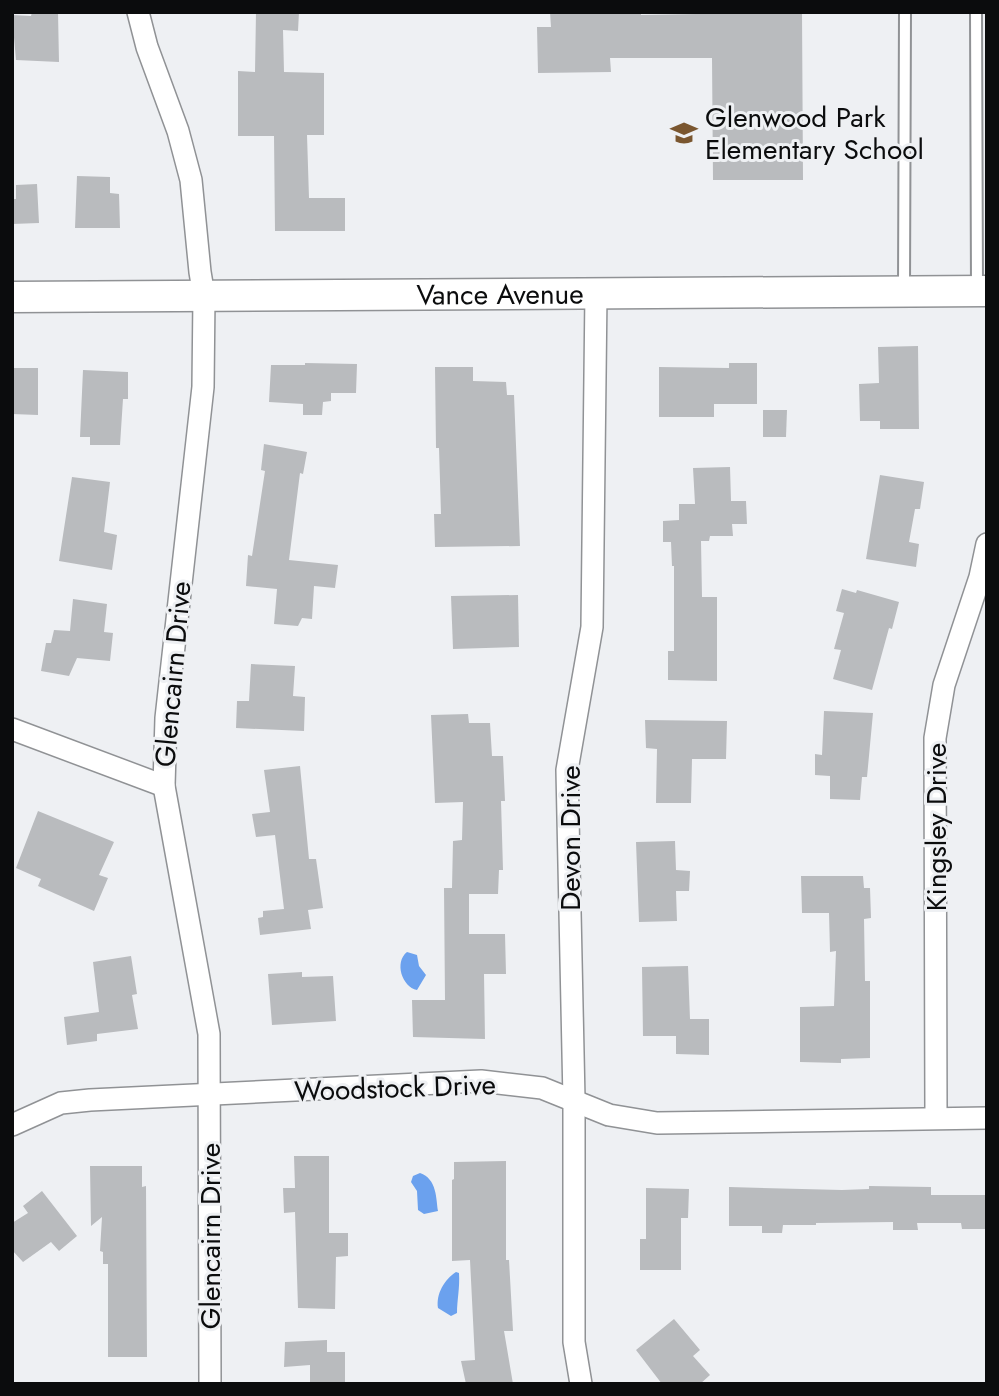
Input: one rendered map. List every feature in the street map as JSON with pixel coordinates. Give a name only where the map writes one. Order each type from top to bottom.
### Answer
[{"type":"street","name":"Glencairn Drive","points":[[138,12],[147,47],[178,131],[191,180],[205,296],[203,387],[166,718],[164,786],[209,1034],[210,1384]]},
{"type":"street","name":"Vance Avenue","points":[[12,298],[982,291]]},
{"type":"street","name":"Devon Drive","points":[[581,1384],[574,1342],[574,1100],[567,770],[592,627],[596,293]]},
{"type":"street","name":"Kingsley Drive","points":[[936,1118],[935,738],[944,685],[980,577],[987,544]]},
{"type":"street","points":[[12,729],[164,786]]},
{"type":"street","name":"Woodstock Drive","points":[[12,1125],[61,1103],[481,1082],[542,1088],[609,1115],[657,1123],[987,1118]]},
{"type":"lane","points":[[904,291],[905,12]]},
{"type":"lane","points":[[976,12],[982,291]]},
{"type":"water","points":[[407,952],[417,955],[419,966],[426,975],[417,990],[407,984],[400,968]]},
{"type":"water","points":[[420,1173],[433,1184],[438,1211],[424,1214],[418,1210],[417,1191],[411,1182],[413,1176]]},
{"type":"water","points":[[456,1272],[459,1273],[457,1313],[451,1316],[438,1308],[438,1298],[445,1283]]},
{"type":"building","points":[[32,12],[58,12],[59,62],[16,60],[12,15],[31,16]]},
{"type":"building","points":[[256,12],[299,12],[298,31],[283,30],[284,72],[324,73],[324,135],[307,135],[309,198],[345,198],[345,231],[275,231],[274,136],[238,136],[238,71],[255,72]]},
{"type":"building","points":[[550,12],[641,12],[641,15],[802,12],[803,180],[713,180],[712,58],[610,58],[611,72],[538,73],[537,27],[551,27]]},
{"type":"building","points":[[77,176],[110,177],[110,193],[119,194],[120,228],[75,228]]},
{"type":"building","points":[[37,184],[39,223],[12,224],[12,199],[16,199],[16,185]]},
{"type":"building","points":[[918,346],[919,429],[880,429],[880,421],[860,421],[859,384],[879,383],[878,347]]},
{"type":"building","points":[[729,363],[757,363],[757,404],[714,404],[714,417],[659,417],[659,367],[729,368]]},
{"type":"building","points":[[357,364],[356,393],[331,393],[331,401],[323,402],[322,415],[303,415],[303,404],[269,402],[271,365]]},
{"type":"building","points":[[435,367],[473,367],[473,381],[506,382],[507,395],[514,395],[520,546],[435,547],[434,514],[441,514],[439,448],[436,448]]},
{"type":"building","points":[[12,368],[38,368],[38,415],[12,414]]},
{"type":"building","points":[[83,370],[128,372],[128,399],[123,399],[120,445],[90,445],[90,437],[80,437]]},
{"type":"building","points":[[763,410],[787,410],[786,437],[763,437]]},
{"type":"building","points":[[264,444],[307,452],[303,474],[300,473],[289,560],[338,565],[335,588],[314,586],[312,619],[302,618],[298,626],[274,624],[277,589],[246,586],[248,555],[252,556],[265,471],[261,470]]},
{"type":"building","points":[[730,467],[731,501],[746,501],[747,524],[732,524],[733,536],[710,536],[709,541],[701,541],[702,597],[717,597],[717,681],[668,680],[668,651],[674,651],[674,566],[671,542],[663,542],[663,521],[679,520],[679,504],[695,504],[693,468]]},
{"type":"building","points":[[880,475],[924,482],[920,509],[915,509],[909,542],[919,544],[916,567],[866,559]]},
{"type":"building","points":[[72,477],[110,482],[104,532],[117,535],[112,570],[59,561]]},
{"type":"building","points":[[842,589],[856,593],[857,590],[899,602],[872,690],[833,679],[841,650],[834,649],[844,613],[836,611]]},
{"type":"building","points":[[518,595],[519,647],[453,649],[451,596]]},
{"type":"building","points":[[73,599],[107,604],[104,632],[113,633],[110,661],[77,658],[69,676],[41,671],[46,643],[51,643],[54,630],[70,631]]},
{"type":"building","points":[[251,664],[295,666],[293,696],[305,697],[304,731],[236,728],[237,701],[249,701]]},
{"type":"building","points":[[824,711],[873,713],[867,777],[862,777],[860,800],[830,799],[830,776],[815,775],[815,754],[822,755]]},
{"type":"building","points":[[468,714],[469,723],[490,723],[492,756],[503,756],[505,801],[501,801],[503,870],[499,870],[498,894],[469,894],[469,934],[505,934],[506,974],[484,974],[485,1039],[413,1037],[412,1000],[445,1000],[444,888],[452,888],[453,841],[462,840],[463,802],[435,803],[431,715]]},
{"type":"building","points":[[645,720],[727,721],[726,759],[692,759],[691,803],[656,803],[657,749],[646,748]]},
{"type":"building","points":[[300,766],[309,859],[316,859],[323,908],[308,910],[311,929],[260,935],[258,918],[263,917],[263,911],[284,909],[275,835],[256,837],[252,814],[270,812],[264,770]]},
{"type":"building","points":[[38,811],[114,842],[99,875],[108,878],[94,911],[38,886],[41,879],[16,868]]},
{"type":"building","points":[[675,841],[676,870],[690,871],[689,891],[676,891],[677,921],[639,922],[636,842]]},
{"type":"building","points":[[801,876],[863,876],[864,888],[870,888],[871,918],[864,919],[865,981],[870,981],[870,1058],[841,1059],[841,1063],[800,1062],[800,1007],[834,1006],[836,951],[830,952],[829,913],[802,913]]},
{"type":"building","points":[[131,956],[137,994],[132,995],[138,1029],[97,1034],[97,1041],[67,1045],[64,1017],[99,1012],[93,962]]},
{"type":"building","points":[[688,966],[690,1019],[709,1019],[709,1055],[676,1054],[676,1036],[643,1036],[642,967]]},
{"type":"building","points":[[302,972],[302,977],[333,976],[336,1021],[272,1025],[268,974]]},
{"type":"building","points":[[294,1156],[329,1156],[329,1233],[348,1233],[348,1256],[336,1257],[335,1309],[298,1308],[295,1212],[284,1213],[283,1188],[295,1188]]},
{"type":"building","points":[[506,1161],[506,1260],[509,1260],[513,1331],[504,1331],[513,1384],[466,1384],[461,1361],[475,1360],[470,1260],[452,1261],[454,1162]]},
{"type":"building","points":[[90,1166],[142,1166],[142,1187],[146,1186],[147,1357],[108,1357],[108,1264],[103,1264],[103,1252],[100,1251],[102,1217],[91,1226]]},
{"type":"building","points":[[869,1186],[931,1187],[931,1195],[987,1195],[987,1229],[962,1229],[961,1223],[917,1223],[918,1230],[893,1230],[893,1222],[816,1223],[783,1225],[782,1233],[762,1233],[762,1226],[729,1226],[729,1187],[842,1190],[869,1189]]},
{"type":"building","points":[[646,1188],[689,1189],[688,1218],[681,1218],[681,1270],[640,1270],[640,1239],[646,1239]]},
{"type":"building","points":[[42,1191],[77,1236],[59,1251],[51,1242],[23,1262],[12,1250],[12,1223],[28,1213],[23,1206]]},
{"type":"building","points":[[674,1319],[700,1350],[693,1356],[710,1375],[700,1384],[662,1384],[636,1350]]},
{"type":"building","points":[[327,1340],[327,1352],[345,1352],[345,1384],[310,1384],[310,1365],[284,1367],[285,1342]]},
{"type":"place","name":"Glenwood Park Elementary School","points":[[684,133]]}]
